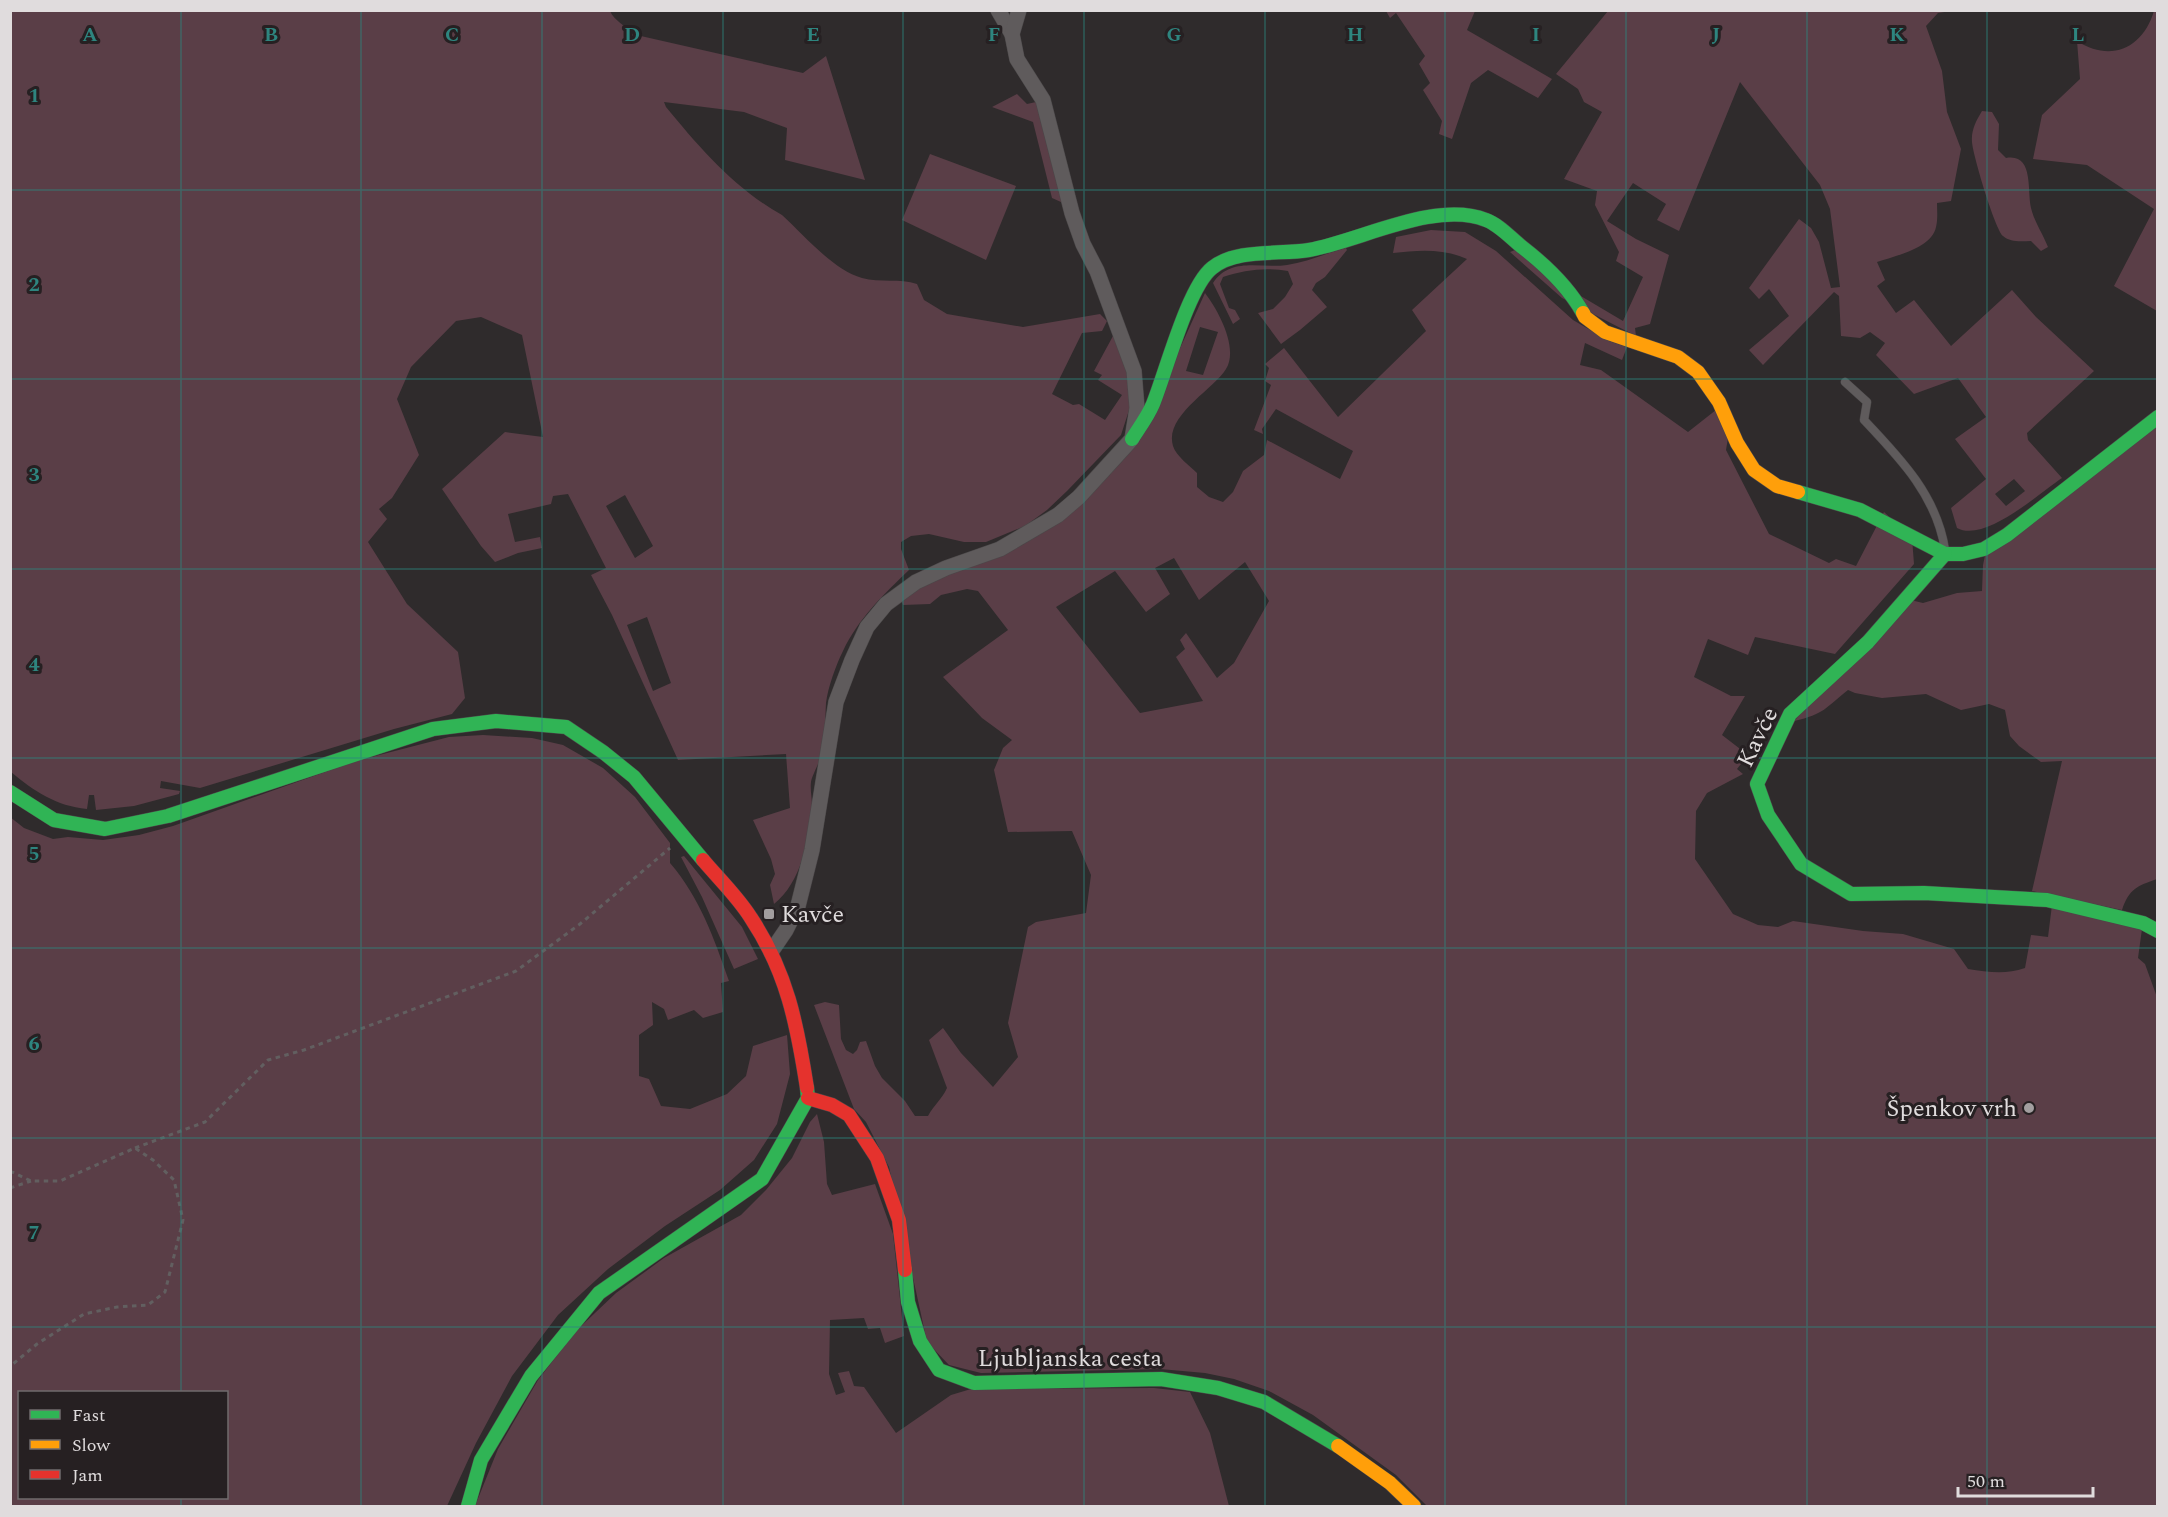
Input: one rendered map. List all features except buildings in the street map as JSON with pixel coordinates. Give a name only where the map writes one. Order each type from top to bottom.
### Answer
[{"type":"street","points":[[998,10],[1012,34],[1017,58],[1043,100],[1072,213],[1083,244],[1097,271],[1134,371],[1137,408],[1132,439]]},
{"type":"street","points":[[1012,34],[1019,10]]},
{"type":"street","points":[[771,952],[798,906],[812,850],[836,702],[867,627],[886,604],[916,582],[946,568],[1000,549],[1058,515],[1079,497],[1132,439],[1152,407],[1196,288],[1212,268],[1232,257],[1308,250],[1433,216],[1464,215],[1487,220],[1530,253],[1575,299],[1586,317],[1605,332],[1678,357],[1698,372],[1719,402],[1737,443],[1754,470],[1777,486],[1860,510],[1946,554],[1963,554],[1984,549],[2007,536],[2157,417]]},
{"type":"street","name":"Kavče","points":[[1946,554],[1868,642],[1790,714],[1757,783],[1768,815],[1802,864],[1851,894],[1924,893],[2047,900],[2143,923],[2157,931]]},
{"type":"street","points":[[10,792],[54,820],[105,828],[168,816],[433,729],[496,721],[566,727],[634,777],[750,916],[771,952],[788,992],[801,1048],[808,1098],[762,1179],[598,1293],[531,1376],[481,1460],[468,1506]]},
{"type":"street","name":"Ljubljanska cesta","points":[[808,1098],[832,1105],[849,1115],[877,1158],[900,1220],[908,1302],[920,1341],[939,1370],[974,1383],[1161,1379],[1218,1388],[1264,1402],[1327,1438],[1390,1483],[1414,1506]]},
{"type":"lane","points":[[1845,382],[1867,402],[1864,420],[1925,490],[1942,530],[1946,554]]},
{"type":"path","points":[[10,1188],[32,1181],[60,1181],[135,1148],[205,1122],[268,1060],[314,1046],[516,971],[580,924],[683,837]]},
{"type":"path","points":[[10,1368],[37,1344],[84,1314],[117,1307],[148,1305],[165,1292],[183,1220],[174,1180],[153,1160],[135,1148]]},
{"type":"path","points":[[10,1171],[32,1181]]},
{"type":"shaded area","points":[[10,11],[610,11],[614,18],[632,34],[803,73],[826,56],[865,180],[785,160],[787,128],[744,112],[664,102],[691,137],[733,180],[782,215],[830,260],[851,274],[862,278],[917,284],[924,300],[947,314],[1023,327],[1100,314],[1107,321],[1102,331],[1082,333],[1052,394],[1073,405],[1079,404],[1105,420],[1122,395],[1098,380],[1102,375],[1094,371],[1113,336],[1119,335],[1129,356],[1132,401],[1121,435],[1047,510],[1025,526],[986,542],[964,542],[929,534],[911,536],[901,542],[901,549],[909,570],[856,628],[833,676],[826,703],[822,753],[811,782],[812,805],[806,845],[791,884],[774,904],[770,885],[775,874],[771,859],[753,820],[790,808],[786,754],[678,760],[612,615],[591,575],[606,568],[568,494],[553,496],[551,504],[508,514],[515,542],[540,537],[542,548],[518,553],[495,562],[481,546],[442,489],[505,432],[543,437],[522,335],[481,317],[456,321],[411,367],[397,399],[419,455],[392,498],[379,509],[387,519],[368,542],[407,604],[458,652],[465,698],[452,714],[394,729],[200,788],[161,781],[160,788],[180,791],[179,794],[134,806],[96,810],[94,795],[89,795],[87,809],[65,805],[37,791],[11,772]],"holes":[[[625,495],[653,546],[635,558],[606,506]],[[647,617],[671,683],[653,691],[627,625]]]},
{"type":"shaded area","points":[[1386,11],[1475,11],[1467,30],[1552,79],[1538,98],[1488,70],[1471,83],[1452,139],[1439,134],[1442,121],[1423,90],[1430,83],[1419,64],[1425,56],[1396,13],[1390,18]]},
{"type":"shaded area","points":[[1608,11],[1951,11],[1938,13],[1926,26],[1942,71],[1947,112],[1961,149],[1951,201],[1937,203],[1936,227],[1928,240],[1903,254],[1877,262],[1885,280],[1877,286],[1896,313],[1914,300],[1951,346],[2012,290],[2036,317],[2094,371],[2027,433],[2028,440],[2062,478],[2026,505],[1996,523],[1969,531],[1957,528],[1951,508],[1986,479],[1955,439],[1986,417],[1958,378],[1914,394],[1876,355],[1885,343],[1870,332],[1860,338],[1841,336],[1839,296],[1834,292],[1763,365],[1749,350],[1789,316],[1769,289],[1759,299],[1749,288],[1799,219],[1811,228],[1819,242],[1831,288],[1840,287],[1830,209],[1820,185],[1740,82],[1679,231],[1657,220],[1666,204],[1633,183],[1607,221],[1636,239],[1669,255],[1650,324],[1635,328],[1636,336],[1562,298],[1510,252],[1515,250],[1569,289],[1623,321],[1643,277],[1616,261],[1619,252],[1595,205],[1597,191],[1564,179],[1602,112],[1584,102],[1578,89],[1556,74]],"holes":[[[2014,479],[2025,491],[2006,506],[1995,494]]]},
{"type":"shaded area","points":[[2154,11],[2158,11],[2157,311],[2114,286],[2154,209],[2087,165],[2033,159],[2042,115],[2080,79],[2077,41],[2102,51],[2124,48],[2134,43],[2142,34]]},
{"type":"shaded area","points":[[1017,94],[1027,104],[1036,102],[1064,202],[1052,198],[1033,122],[992,107]]},
{"type":"shaded area","points":[[1982,111],[1992,112],[1999,124],[1998,150],[2006,158],[2021,161],[2025,167],[2032,213],[2048,247],[2041,251],[2031,241],[2009,240],[1999,231],[1973,150],[1973,130]]},
{"type":"shaded area","points":[[930,154],[1016,186],[986,260],[902,220]]},
{"type":"shaded area","points":[[1431,230],[1465,232],[1496,251],[1573,320],[1609,341],[1627,347],[1622,360],[1585,343],[1580,365],[1601,370],[1688,432],[1721,406],[1730,426],[1726,450],[1769,534],[1829,563],[1836,559],[1856,566],[1884,512],[1912,538],[1914,564],[1835,654],[1755,637],[1748,655],[1708,639],[1694,677],[1731,696],[1745,696],[1722,735],[1748,755],[1737,769],[1743,774],[1707,793],[1696,811],[1695,859],[1733,914],[1758,925],[1778,927],[1793,921],[1903,934],[1954,949],[1968,969],[2003,972],[2025,968],[2031,935],[2048,937],[2052,905],[2142,929],[2138,958],[2145,964],[2158,1000],[2157,1506],[1427,1506],[1396,1475],[1313,1415],[1269,1391],[1234,1379],[1205,1373],[1160,1369],[981,1373],[949,1365],[927,1342],[889,1167],[866,1122],[854,1109],[814,1005],[825,1002],[839,1005],[841,1039],[846,1050],[853,1054],[860,1042],[866,1041],[882,1078],[905,1101],[915,1116],[928,1116],[947,1088],[929,1040],[943,1028],[961,1053],[993,1087],[1018,1057],[1008,1023],[1028,927],[1036,922],[1086,913],[1091,875],[1072,831],[1008,832],[994,770],[1003,748],[1012,740],[982,718],[943,677],[1008,630],[978,591],[967,589],[941,595],[930,604],[903,605],[901,599],[930,580],[954,570],[1109,475],[1139,439],[1205,293],[1221,319],[1230,351],[1226,369],[1182,414],[1172,435],[1175,450],[1197,473],[1197,487],[1209,497],[1223,502],[1233,492],[1243,471],[1264,455],[1267,440],[1340,479],[1353,451],[1276,409],[1262,429],[1263,434],[1254,430],[1271,385],[1265,381],[1269,368],[1265,364],[1284,348],[1338,417],[1426,331],[1412,310],[1467,259],[1440,251],[1393,253],[1396,237]],"holes":[[[1200,327],[1218,332],[1203,375],[1186,371]],[[1174,558],[1199,600],[1245,562],[1269,601],[1234,663],[1217,678],[1186,633],[1180,640],[1185,649],[1176,657],[1203,701],[1140,713],[1056,607],[1115,571],[1146,612],[1170,594],[1155,568]]]},
{"type":"shaded area","points":[[1346,248],[1347,250],[1312,290],[1327,307],[1281,344],[1258,313],[1273,309],[1285,297],[1293,284],[1288,271],[1255,270],[1223,277],[1220,284],[1229,308],[1235,310],[1240,319],[1233,324],[1213,283],[1228,269],[1237,266],[1287,265]]},
{"type":"shaded area","points":[[2157,419],[2157,879],[2135,889],[2122,910],[2032,891],[2062,761],[2041,762],[2019,746],[2010,736],[2005,710],[1989,704],[1961,710],[1926,694],[1882,698],[1848,690],[1819,713],[1794,721],[1902,598],[1923,603],[1957,593],[1982,591],[1983,565],[1988,541]]},
{"type":"shaded area","points":[[483,735],[532,738],[563,745],[603,768],[635,797],[670,843],[670,863],[698,904],[729,981],[721,983],[723,1012],[703,1018],[694,1010],[668,1020],[664,1009],[652,1002],[653,1025],[639,1035],[639,1076],[649,1079],[661,1106],[690,1109],[727,1094],[746,1076],[753,1046],[787,1035],[790,1074],[777,1124],[754,1160],[720,1190],[665,1226],[608,1269],[558,1315],[512,1376],[476,1443],[447,1506],[11,1506],[10,817],[24,828],[53,839],[68,837],[103,840],[139,835],[173,826],[356,761],[449,737]]},
{"type":"shaded area","points":[[684,856],[742,927],[758,959],[734,969],[702,897],[681,857]]},
{"type":"shaded area","points":[[817,1114],[824,1142],[827,1184],[832,1195],[875,1184],[893,1234],[904,1336],[885,1343],[880,1328],[868,1329],[864,1318],[830,1320],[829,1374],[836,1395],[845,1392],[838,1373],[849,1371],[854,1386],[864,1387],[896,1433],[951,1395],[971,1389],[1154,1388],[1190,1392],[1210,1433],[1229,1506],[475,1506],[498,1449],[538,1380],[576,1331],[616,1293],[664,1258],[741,1215],[766,1190],[792,1158],[810,1122]]},
{"type":"traffic: fast","points":[[1132,439],[1153,404],[1178,331],[1194,293],[1212,268],[1233,257],[1309,250],[1421,218],[1466,215],[1495,225],[1539,261],[1556,277],[1583,313]]},
{"type":"traffic: fast","points":[[1798,492],[1860,510],[1945,554],[1963,554],[1984,549],[2007,535],[2158,417]]},
{"type":"traffic: fast","points":[[1945,554],[1868,642],[1790,714],[1757,784],[1768,815],[1801,864],[1851,894],[1924,893],[2047,900],[2143,923],[2158,931]]},
{"type":"traffic: fast","points":[[10,792],[54,820],[105,829],[168,816],[433,729],[496,721],[566,727],[634,777],[703,860]]},
{"type":"traffic: fast","points":[[468,1506],[481,1460],[531,1376],[599,1293],[762,1179],[808,1098],[807,1088]]},
{"type":"traffic: fast","points":[[905,1270],[908,1302],[920,1341],[939,1370],[974,1383],[1161,1379],[1218,1388],[1264,1402],[1338,1446]]},
{"type":"traffic: slow","points":[[1583,313],[1605,332],[1678,357],[1698,372],[1719,402],[1737,443],[1754,470],[1777,486],[1798,492]]},
{"type":"traffic: slow","points":[[1338,1446],[1390,1483],[1414,1506]]},
{"type":"traffic: jam","points":[[703,860],[746,910],[774,958],[789,999],[807,1088]]},
{"type":"traffic: jam","points":[[808,1098],[832,1105],[849,1115],[877,1158],[899,1220],[905,1270]]},
{"type":"place","name":"Kavče","points":[[769,914]]},
{"type":"place","name":"Špenkov vrh","points":[[2029,1108]]}]
